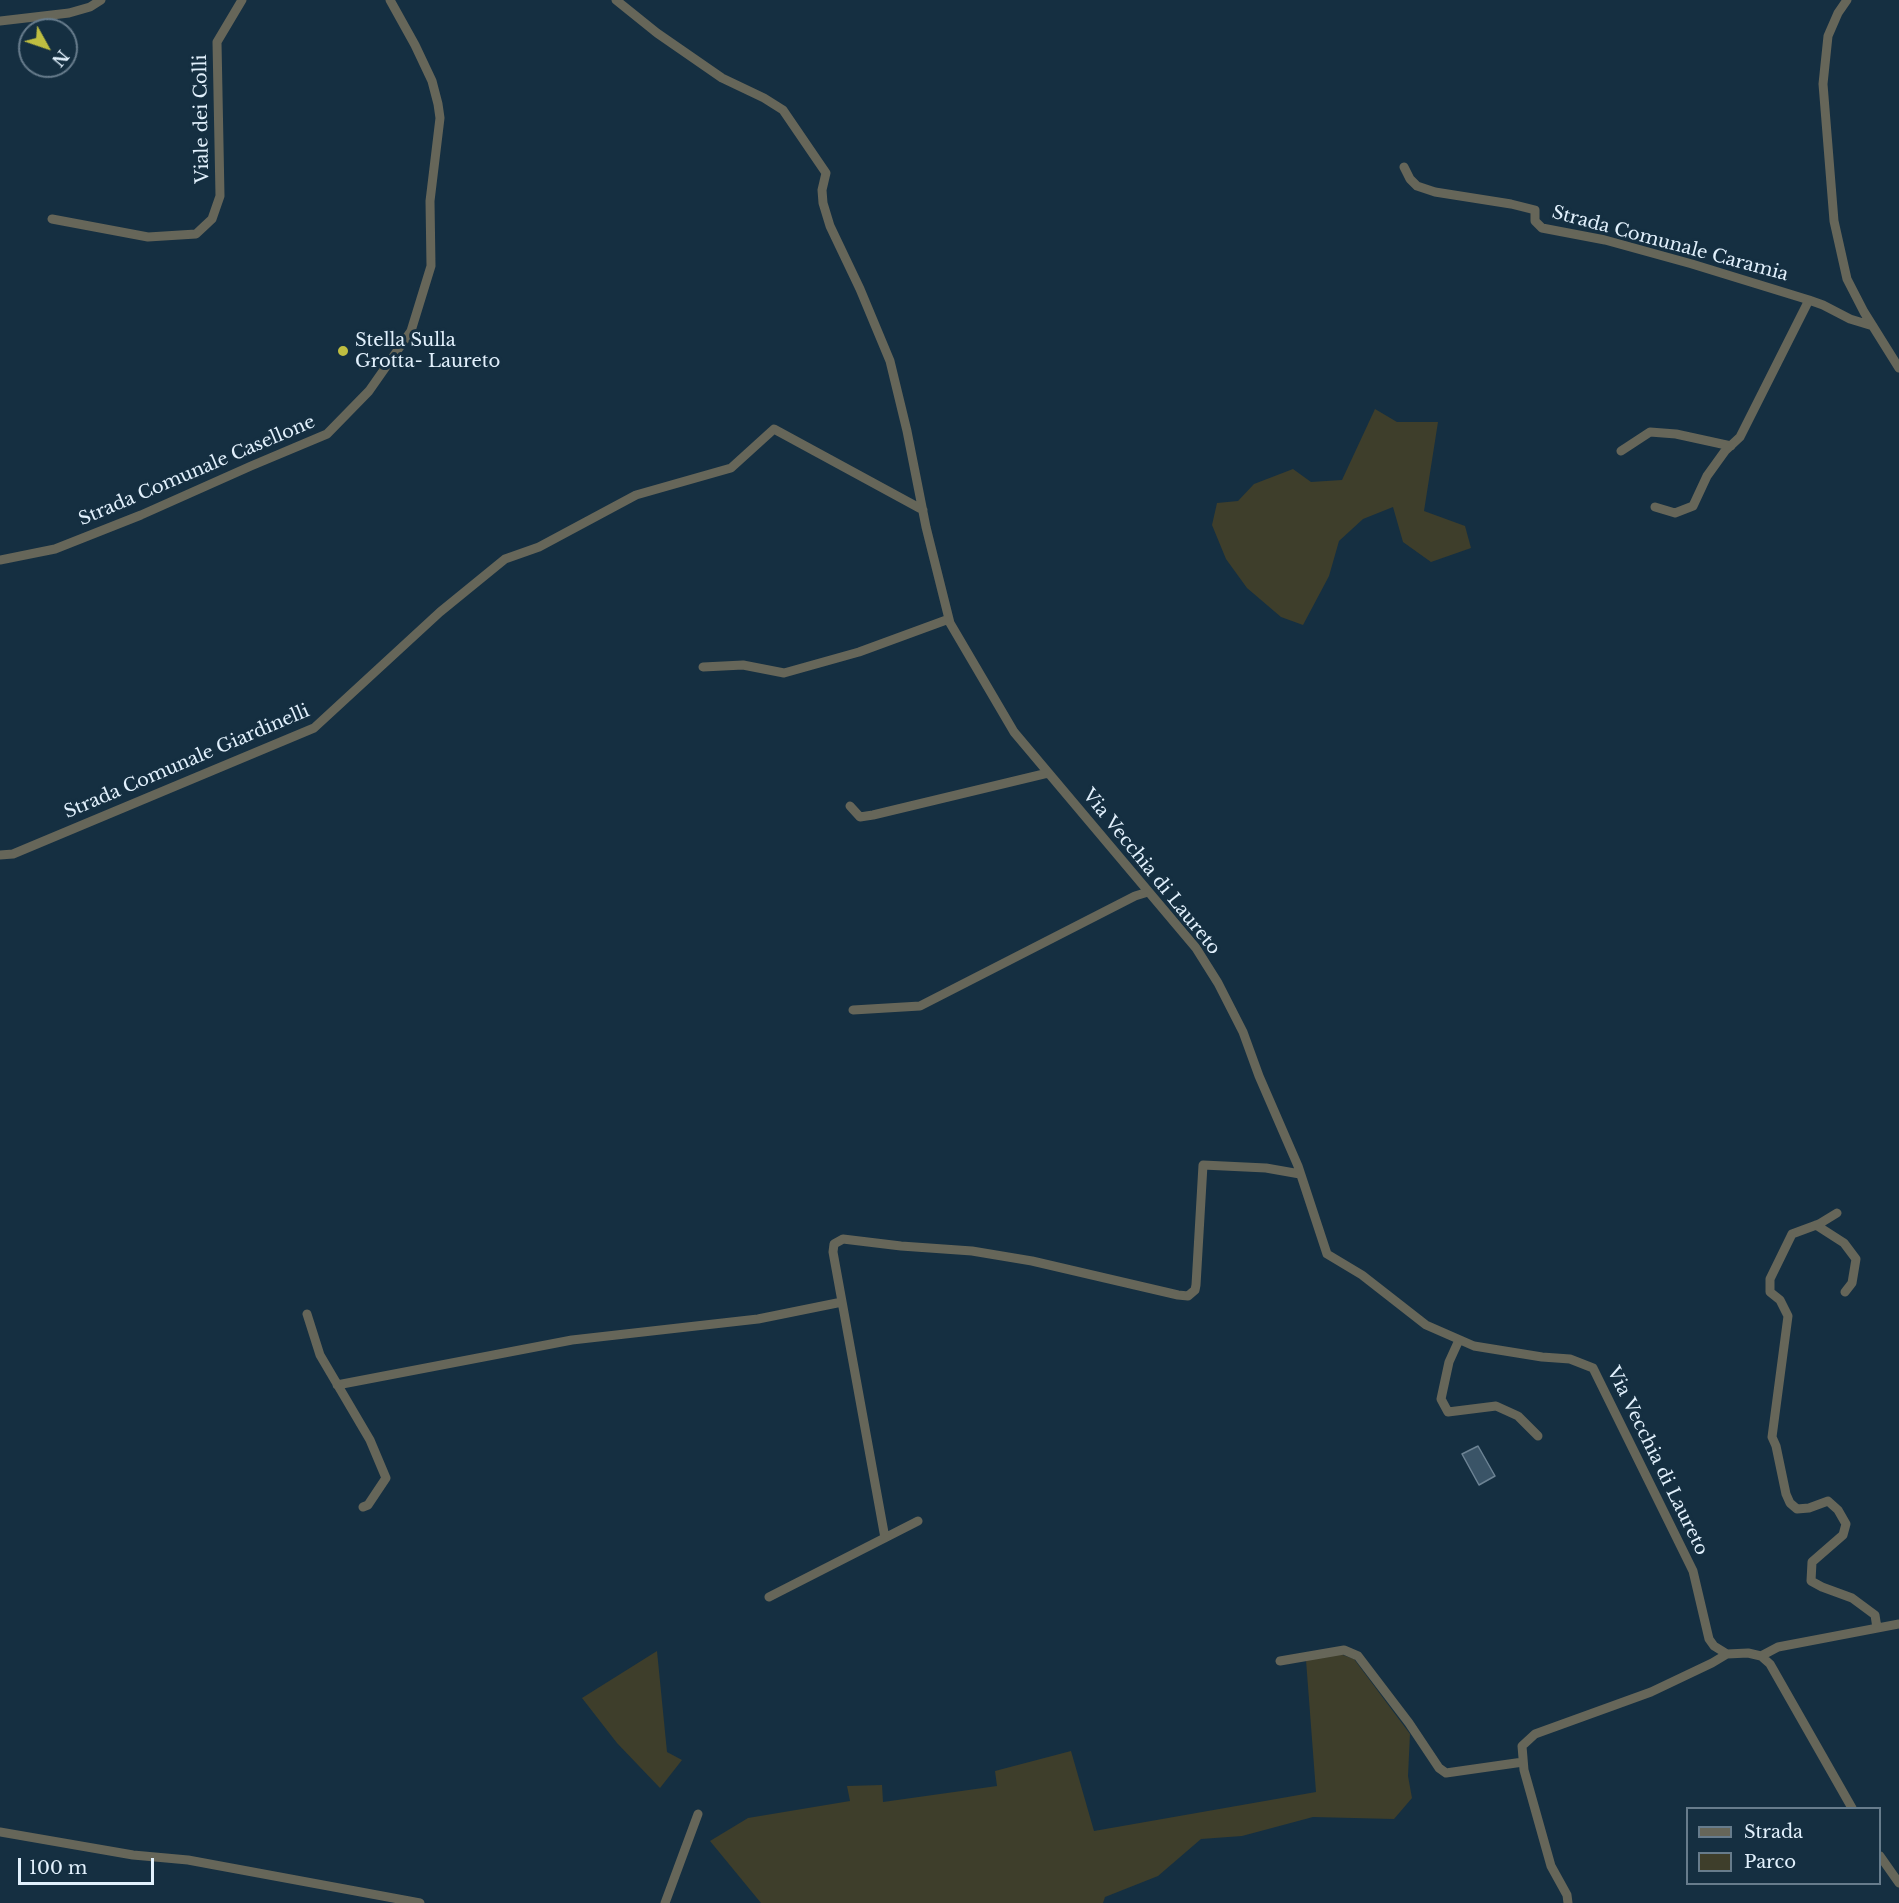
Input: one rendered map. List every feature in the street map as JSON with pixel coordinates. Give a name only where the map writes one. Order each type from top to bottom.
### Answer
[{"type":"street","points":[[0,21],[69,13],[101,0]]},
{"type":"street","name":"Viale dei Colli","points":[[52,219],[148,237],[196,234],[212,219],[220,196],[217,42],[242,0]]},
{"type":"street","name":"Strada Comunale Casellone","points":[[0,560],[56,549],[141,515],[327,434],[369,392],[411,331],[431,266],[430,201],[440,118],[432,81],[390,0]]},
{"type":"street","name":"Via Vecchia di Laureto","points":[[616,0],[657,33],[722,78],[764,98],[783,110],[826,173],[822,190],[823,203],[830,226],[890,361],[949,619],[1014,732],[1196,948],[1218,983],[1243,1032],[1300,1173],[1327,1254],[1362,1275],[1426,1325],[1459,1340],[1474,1346],[1570,1359],[1593,1368],[1693,1570],[1709,1639],[1714,1646],[1727,1654]]},
{"type":"street","points":[[1847,0],[1838,13],[1828,36],[1823,84],[1834,221],[1847,279],[1899,368]]},
{"type":"street","name":"Strada Comunale Caramia","points":[[1404,166],[1410,180],[1417,186],[1435,192],[1535,210],[1535,221],[1542,228],[1605,240],[1692,264],[1809,300],[1850,319],[1873,326]]},
{"type":"street","points":[[1655,507],[1675,513],[1693,506],[1707,476],[1740,437],[1809,300]]},
{"type":"street","name":"Strada Comunale Giardinelli","points":[[0,855],[13,854],[314,729],[440,612],[505,559],[539,547],[636,495],[731,468],[774,429],[923,510]]},
{"type":"street","points":[[1621,451],[1650,432],[1676,434],[1731,446]]},
{"type":"street","points":[[703,666],[743,665],[784,673],[858,652],[949,619]]},
{"type":"street","points":[[850,806],[860,817],[873,815],[1048,773]]},
{"type":"street","points":[[853,1010],[920,1006],[1135,896],[1148,892]]},
{"type":"street","points":[[885,1538],[833,1252],[834,1244],[843,1239],[972,1251],[1032,1261],[1188,1296],[1195,1290],[1196,1284],[1203,1165],[1266,1168],[1300,1173]]},
{"type":"street","points":[[1837,1213],[1816,1225],[1792,1234],[1770,1279],[1770,1292],[1780,1300],[1788,1316],[1772,1437],[1790,1503],[1797,1509],[1809,1508],[1828,1501],[1838,1510],[1846,1524],[1843,1535],[1812,1562],[1811,1581],[1852,1598],[1875,1615],[1877,1628]]},
{"type":"street","points":[[1816,1225],[1844,1243],[1856,1259],[1852,1283],[1845,1292]]},
{"type":"street","points":[[338,1385],[572,1340],[758,1319],[842,1302]]},
{"type":"street","points":[[307,1314],[320,1355],[370,1440],[386,1478],[368,1505],[363,1507]]},
{"type":"street","points":[[1459,1340],[1449,1362],[1441,1399],[1448,1412],[1496,1406],[1518,1416],[1538,1436]]},
{"type":"street","points":[[769,1597],[918,1521]]},
{"type":"street","points":[[1761,1656],[1778,1647],[1899,1624]]},
{"type":"street","points":[[1280,1661],[1344,1650],[1358,1656],[1409,1723],[1439,1768],[1446,1773],[1523,1762]]},
{"type":"street","points":[[1568,1903],[1567,1895],[1551,1866],[1523,1762],[1521,1746],[1534,1734],[1651,1692],[1727,1654],[1748,1653],[1761,1656],[1770,1664],[1851,1807]]},
{"type":"street","points":[[665,1903],[698,1814]]},
{"type":"street","points":[[0,1832],[133,1855],[188,1860],[420,1903]]},
{"type":"street","points":[[1881,1857],[1899,1883]]},
{"type":"green space","points":[[1375,409],[1397,422],[1438,422],[1424,511],[1465,526],[1471,548],[1431,562],[1403,542],[1393,507],[1363,519],[1339,541],[1329,576],[1303,625],[1281,617],[1247,588],[1226,559],[1212,525],[1217,503],[1238,501],[1254,484],[1293,469],[1311,482],[1342,480]]},
{"type":"green space","points":[[657,1651],[667,1752],[682,1760],[660,1788],[617,1743],[582,1698]]},
{"type":"green space","points":[[1340,1654],[1354,1659],[1410,1734],[1408,1776],[1412,1798],[1394,1819],[1313,1817],[1242,1836],[1201,1839],[1158,1876],[1105,1897],[1103,1903],[761,1903],[710,1841],[748,1818],[850,1801],[847,1786],[882,1785],[883,1802],[997,1786],[995,1771],[1071,1751],[1094,1831],[1316,1792],[1306,1660]]},
{"type":"water","points":[[1478,1446],[1495,1476],[1479,1485],[1462,1454]]},
{"type":"place","name":"Stella Sulla Grotta- Laureto","points":[[343,351]]}]
